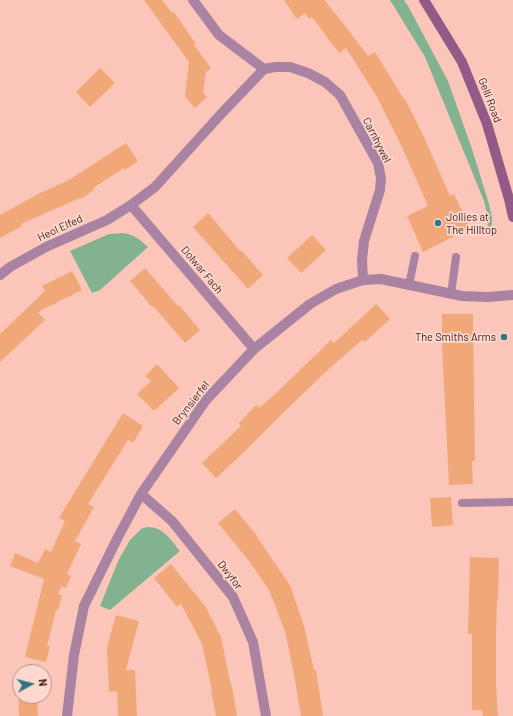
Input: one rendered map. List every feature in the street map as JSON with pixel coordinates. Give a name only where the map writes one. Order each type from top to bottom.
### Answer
[{"type":"main road","name":"Gelli Road","points":[[424,0],[462,62],[487,124],[513,217]]},
{"type":"street","points":[[131,206],[155,187],[264,69],[219,34],[193,0]]},
{"type":"street","name":"Carnhywel","points":[[264,69],[290,67],[308,73],[330,86],[340,95],[378,163],[381,178],[380,190],[364,241],[362,260],[363,280]]},
{"type":"street","name":"Heol Elfed","points":[[0,275],[10,267],[46,247],[107,220],[131,206]]},
{"type":"street","name":"Dolwar Fach","points":[[131,206],[254,350]]},
{"type":"street","name":"Brynsierfel","points":[[66,716],[74,655],[84,606],[114,543],[141,494],[206,400],[254,350],[310,304],[336,289],[363,280],[381,279],[462,296],[488,297],[513,295]]},
{"type":"street","name":"Dwyfor","points":[[141,494],[172,521],[233,597],[253,642],[266,716]]},
{"type":"lane","points":[[409,285],[415,256]]},
{"type":"lane","points":[[451,294],[456,257]]},
{"type":"lane","points":[[462,503],[513,502]]},
{"type":"green space","points":[[390,0],[404,0],[448,81],[472,149],[489,204],[492,224],[488,230],[487,213],[484,201],[425,57]]},
{"type":"green space","points":[[123,233],[137,238],[148,247],[100,290],[92,293],[70,251],[109,234]]},
{"type":"green space","points":[[147,527],[162,531],[170,538],[180,551],[110,610],[100,606],[119,559],[130,540],[141,529]]},
{"type":"building","points":[[144,0],[162,0],[172,13],[174,12],[196,44],[194,45],[211,68],[206,72],[203,92],[207,97],[195,108],[185,96],[189,62]]},
{"type":"building","points":[[284,0],[325,0],[368,56],[375,52],[405,99],[424,137],[450,196],[454,194],[470,228],[423,252],[407,216],[428,206],[401,145],[377,97],[346,48],[339,53],[312,17],[309,19],[305,13],[297,19]]},
{"type":"building","points":[[100,68],[115,83],[90,107],[76,92]]},
{"type":"building","points":[[126,143],[138,161],[125,170],[124,168],[93,188],[94,190],[81,199],[80,198],[21,224],[22,226],[0,238],[0,215],[38,194],[69,180]]},
{"type":"building","points":[[208,213],[240,251],[241,250],[263,275],[248,289],[193,227]]},
{"type":"building","points":[[312,235],[326,250],[301,273],[287,258]]},
{"type":"building","points":[[145,268],[200,330],[185,343],[130,281]]},
{"type":"building","points":[[72,271],[82,290],[38,312],[45,320],[0,362],[0,334],[45,291],[42,286]]},
{"type":"building","points":[[376,304],[390,319],[365,342],[362,340],[330,368],[216,478],[202,463],[241,426],[239,423],[256,405],[259,408],[331,340],[334,343]]},
{"type":"building","points":[[442,314],[473,314],[475,461],[472,461],[473,484],[449,485],[442,345]]},
{"type":"building","points":[[157,364],[179,388],[154,411],[137,394],[151,381],[145,376]]},
{"type":"building","points":[[123,413],[143,426],[133,443],[128,440],[88,504],[94,507],[75,541],[81,544],[67,574],[71,576],[66,588],[62,586],[58,594],[62,595],[58,610],[56,610],[47,646],[50,646],[46,662],[25,657],[44,579],[10,566],[15,553],[38,563],[45,549],[51,552],[65,521],[59,518]]},
{"type":"building","points":[[451,497],[453,525],[432,527],[430,498]]},
{"type":"building","points":[[235,509],[258,537],[290,585],[304,626],[314,670],[316,670],[323,716],[301,716],[285,631],[269,590],[249,561],[218,523]]},
{"type":"building","points":[[470,557],[499,558],[496,636],[498,716],[483,716],[482,710],[472,710],[472,634],[468,634]]},
{"type":"building","points":[[171,564],[205,606],[221,637],[237,716],[216,716],[202,644],[181,604],[177,607],[154,578]]},
{"type":"building","points":[[116,615],[139,621],[126,670],[135,670],[137,716],[118,716],[117,691],[109,692],[107,647]]},
{"type":"building","points":[[19,704],[37,704],[38,716],[19,716]]},
{"type":"place","name":"Jollies at The Hilltop","points":[[438,223]]},
{"type":"place","name":"The Smiths Arms","points":[[504,337]]}]
